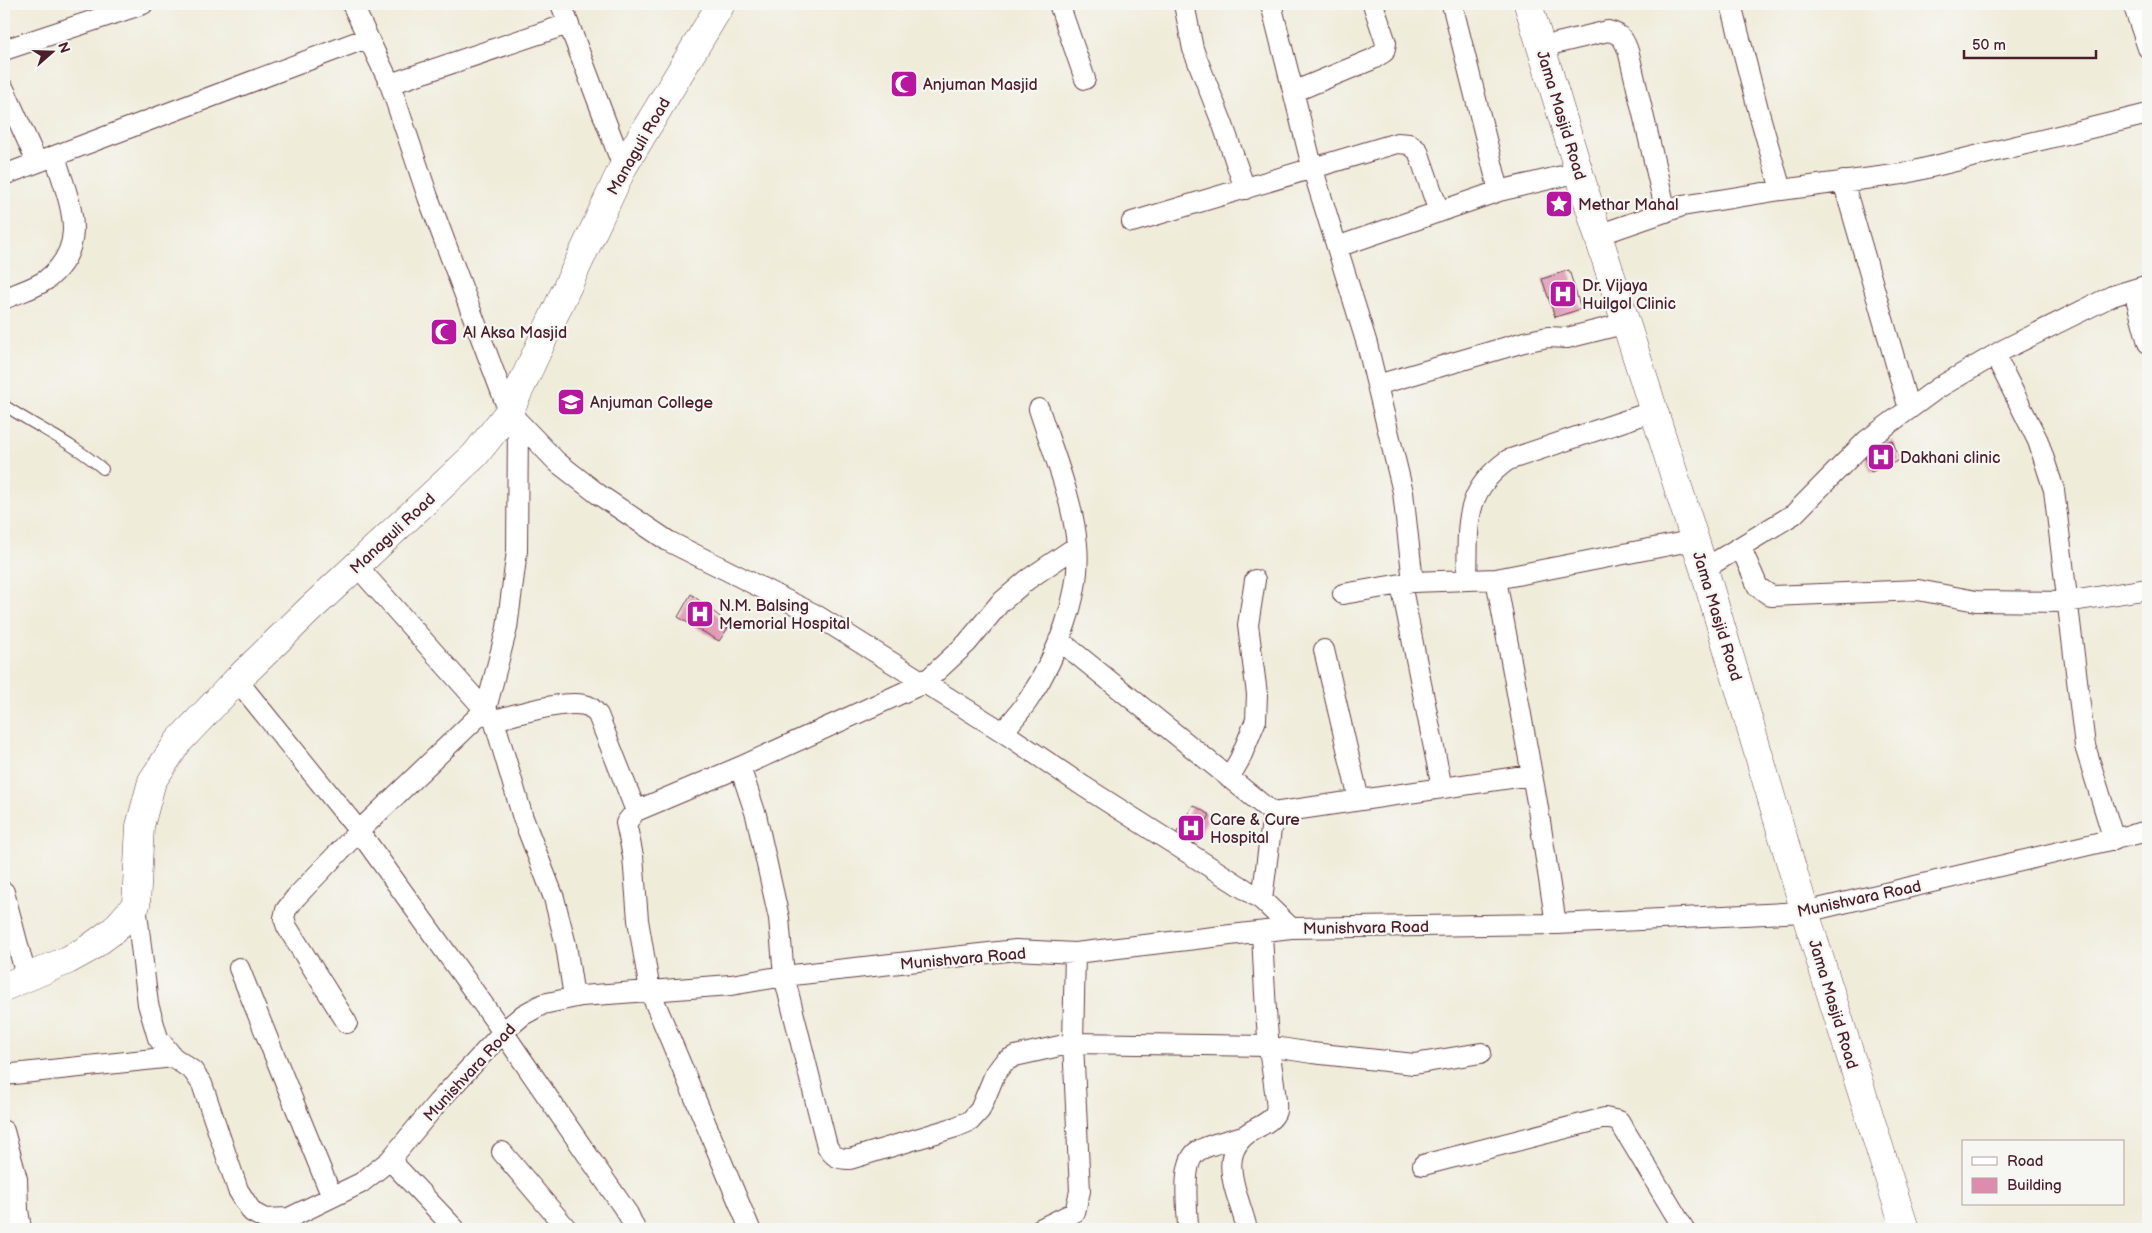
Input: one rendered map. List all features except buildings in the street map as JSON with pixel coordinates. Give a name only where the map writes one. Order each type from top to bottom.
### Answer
[{"type":"street","points":[[4,50],[143,4]]},
{"type":"street","points":[[352,4],[390,84],[428,197],[513,417],[517,550],[507,628],[490,715]]},
{"type":"street","points":[[561,4],[623,167]]},
{"type":"street","name":"Managuli Road","points":[[136,905],[140,826],[152,781],[178,742],[237,680],[513,417],[623,167],[721,4]]},
{"type":"street","points":[[1059,4],[1085,79]]},
{"type":"street","points":[[1184,4],[1193,49],[1223,125],[1245,189]]},
{"type":"street","points":[[1271,4],[1313,170],[1367,344],[1403,492],[1407,583],[1442,788]]},
{"type":"street","points":[[1293,92],[1374,59],[1384,52],[1386,43],[1373,4]]},
{"type":"street","points":[[1452,4],[1499,192]]},
{"type":"street","name":"Jama Masjid Road","points":[[1528,4],[1598,235],[1704,568],[1805,912],[1905,1229]]},
{"type":"street","points":[[1730,4],[1781,190]]},
{"type":"street","points":[[2133,4],[2148,48]]},
{"type":"street","points":[[390,84],[568,24]]},
{"type":"street","points":[[1541,47],[1608,30],[1617,33],[1624,40],[1630,54],[1666,212]]},
{"type":"street","points":[[4,174],[367,38]]},
{"type":"street","points":[[4,89],[46,159],[74,222],[73,245],[63,264],[45,281],[4,299]]},
{"type":"street","points":[[1598,235],[1682,206],[1781,190],[1902,174],[2148,114]]},
{"type":"street","points":[[1132,222],[1397,144],[1408,144],[1418,151],[1439,212]]},
{"type":"street","points":[[1337,247],[1499,192],[1579,172]]},
{"type":"street","points":[[1843,181],[1909,409]]},
{"type":"street","points":[[1704,568],[1741,548],[1794,514],[1867,440],[1938,388],[1995,355],[2112,296],[2141,288],[2148,343]]},
{"type":"street","points":[[1377,385],[1524,342],[1548,337],[1574,337],[1627,323]]},
{"type":"street","points":[[1995,355],[2038,441],[2054,490],[2084,746],[2114,840]]},
{"type":"street","points":[[1003,732],[1029,699],[1059,640],[1076,581],[1077,546],[1072,515],[1039,409]]},
{"type":"street","points":[[1467,579],[1469,511],[1479,488],[1492,471],[1508,460],[1654,411]]},
{"type":"street","points":[[513,417],[557,462],[598,494],[668,541],[816,615],[924,682],[1262,900],[1290,928]]},
{"type":"street","points":[[1343,594],[1407,583],[1496,579],[1695,540]]},
{"type":"street","points":[[750,1229],[650,991],[638,920],[633,856],[626,823],[636,811],[740,767],[924,682],[967,643],[1000,604],[1027,580],[1077,546]]},
{"type":"street","points":[[1741,548],[1758,587],[1771,596],[1918,590],[1976,601],[2066,602],[2148,589]]},
{"type":"street","points":[[357,566],[490,715],[523,818],[560,918],[574,997]]},
{"type":"street","points":[[1496,579],[1530,775],[1537,802],[1556,924]]},
{"type":"street","points":[[1229,778],[1240,759],[1256,720],[1256,694],[1248,625],[1255,580]]},
{"type":"street","points":[[1059,640],[1273,813],[1530,775]]},
{"type":"street","points":[[1324,650],[1359,800]]},
{"type":"street","points":[[237,680],[359,831],[503,1032],[628,1214],[635,1229]]},
{"type":"street","points":[[347,1023],[287,927],[284,918],[286,910],[359,831],[490,715],[556,705],[576,704],[589,707],[598,715],[636,811]]},
{"type":"street","points":[[740,767],[756,815],[779,918],[784,976],[828,1146],[832,1154],[839,1159],[850,1159],[970,1121],[980,1110],[994,1074],[1004,1062],[1015,1056],[1073,1043],[1268,1046],[1312,1053],[1414,1064],[1481,1053]]},
{"type":"street","points":[[1262,900],[1273,813]]},
{"type":"street","name":"Munishvara Road","points":[[136,905],[148,1004],[158,1038],[173,1057],[193,1071],[202,1084],[238,1190],[252,1212],[265,1219],[289,1218],[361,1183],[390,1160],[438,1102],[503,1032],[523,1015],[543,1004],[574,997],[732,985],[784,976],[1016,950],[1075,953],[1290,928],[1556,924],[1805,912],[2148,831]]},
{"type":"street","points":[[4,892],[15,982],[68,960],[88,949],[114,930],[136,905]]},
{"type":"street","points":[[1188,1229],[1186,1173],[1190,1160],[1198,1151],[1243,1136],[1271,1120],[1277,1110],[1268,1046],[1262,932]]},
{"type":"street","points":[[1040,1229],[1063,1220],[1075,1212],[1080,1191],[1073,1043],[1075,953]]},
{"type":"street","points":[[239,968],[332,1197]]},
{"type":"street","points":[[4,1075],[173,1057]]},
{"type":"street","points":[[1422,1165],[1606,1118],[1619,1121],[1684,1229]]},
{"type":"street","points":[[4,1131],[17,1179],[18,1210],[22,1229]]},
{"type":"street","points":[[1243,1136],[1236,1144],[1230,1158],[1234,1185],[1247,1229]]},
{"type":"street","points":[[502,1152],[567,1229]]},
{"type":"street","points":[[390,1160],[455,1229]]},
{"type":"lane","points":[[4,405],[85,453],[103,469]]},
{"type":"place","name":"Anjuman Masjid","points":[[904,84]]},
{"type":"place","name":"Methar Mahal","points":[[1559,204]]},
{"type":"place","name":"Dr. Vijaya Huilgol Clinic","points":[[1563,294]]},
{"type":"place","name":"Al Aksa Masjid","points":[[444,332]]},
{"type":"place","name":"Anjuman College","points":[[571,402]]},
{"type":"place","name":"Dakhani clinic","points":[[1881,457]]},
{"type":"place","name":"N.M. Balsing Memorial Hospital","points":[[700,614]]},
{"type":"place","name":"Care & Cure Hospital","points":[[1191,828]]}]
